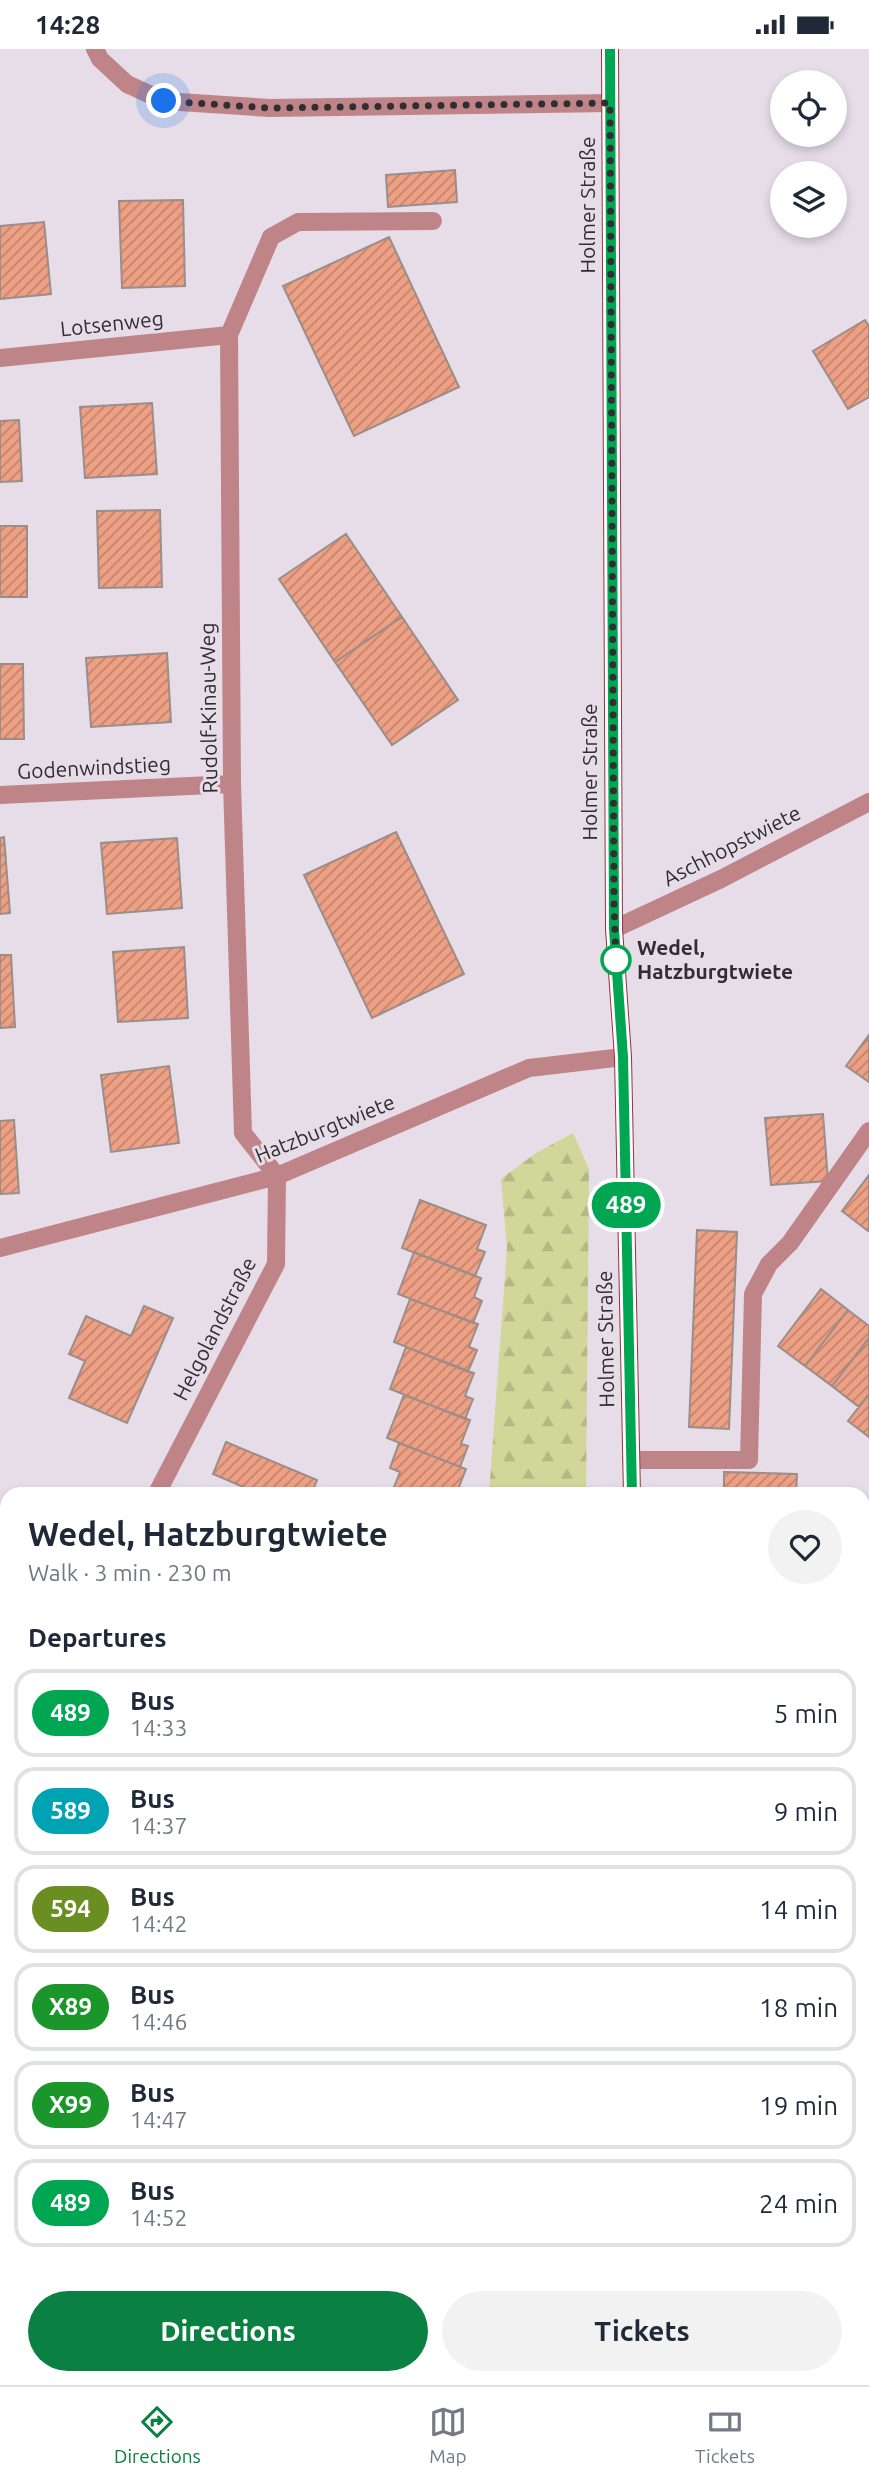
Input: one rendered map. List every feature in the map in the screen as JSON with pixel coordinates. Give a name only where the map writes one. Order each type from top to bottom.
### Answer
[{"type":"main road","name":"Holmer Straße","points":[[610,49],[614,929],[623,1057],[632,1487]]},
{"type":"street","points":[[95,49],[100,59],[127,84],[164,101],[270,108],[610,103]]},
{"type":"street","name":"Rudolf-Kinau-Weg","points":[[277,1176],[243,1133],[233,784],[229,335],[271,237],[298,222],[433,221]]},
{"type":"street","name":"Lotsenweg","points":[[0,358],[229,335]]},
{"type":"street","name":"Godenwindstieg","points":[[0,795],[233,784]]},
{"type":"street","name":"Aschhopstwiete","points":[[614,929],[721,879],[869,802]]},
{"type":"street","name":"Hatzburgtwiete","points":[[0,1248],[277,1176],[529,1068],[623,1057]]},
{"type":"street","points":[[631,1460],[749,1461],[753,1294],[769,1264],[789,1243],[869,1131]]},
{"type":"street","name":"Helgolandstraße","points":[[160,1487],[276,1264],[277,1176]]},
{"type":"green space","points":[[573,1133],[589,1169],[586,1487],[490,1487],[507,1248],[501,1179],[536,1153]]},
{"type":"building","points":[[455,170],[457,202],[388,207],[386,175]]},
{"type":"building","points":[[183,200],[185,286],[122,288],[119,201]]},
{"type":"building","points":[[44,222],[51,294],[0,299],[0,226]]},
{"type":"building","points":[[389,237],[459,387],[354,436],[283,286]]},
{"type":"building","points":[[865,320],[869,326],[869,397],[848,409],[813,351]]},
{"type":"building","points":[[152,403],[157,474],[85,478],[80,407]]},
{"type":"building","points":[[19,420],[22,481],[0,482],[0,421]]},
{"type":"building","points":[[160,510],[162,587],[99,588],[97,511]]},
{"type":"building","points":[[0,526],[27,526],[27,597],[0,597]]},
{"type":"building","points":[[346,534],[402,617],[335,662],[279,579]]},
{"type":"building","points":[[402,617],[458,700],[392,745],[335,662]]},
{"type":"building","points":[[167,653],[171,722],[91,727],[86,658]]},
{"type":"building","points":[[0,664],[23,664],[24,739],[0,739]]},
{"type":"building","points":[[396,832],[464,974],[372,1018],[304,875]]},
{"type":"building","points":[[4,837],[10,913],[0,914],[0,838]]},
{"type":"building","points":[[177,838],[182,908],[107,914],[101,843]]},
{"type":"building","points":[[184,947],[188,1018],[118,1022],[113,952]]},
{"type":"building","points":[[0,955],[11,955],[15,1027],[0,1028]]},
{"type":"building","points":[[869,1035],[869,1082],[846,1066]]},
{"type":"building","points":[[169,1066],[179,1143],[111,1152],[101,1075]]},
{"type":"building","points":[[823,1114],[828,1181],[771,1185],[765,1118]]},
{"type":"building","points":[[14,1120],[19,1193],[0,1194],[0,1121]]},
{"type":"building","points":[[869,1175],[869,1230],[868,1231],[842,1211]]},
{"type":"building","points":[[420,1200],[486,1225],[477,1249],[485,1252],[475,1276],[402,1248]]},
{"type":"building","points":[[697,1230],[737,1232],[729,1429],[689,1427]]},
{"type":"building","points":[[414,1252],[481,1278],[474,1297],[482,1301],[473,1323],[398,1294]]},
{"type":"building","points":[[821,1289],[848,1310],[805,1366],[778,1346]]},
{"type":"building","points":[[410,1299],[478,1324],[469,1347],[477,1350],[468,1372],[394,1342]]},
{"type":"building","points":[[144,1306],[173,1318],[127,1423],[69,1398],[85,1361],[69,1354],[86,1316],[131,1336]]},
{"type":"building","points":[[848,1310],[869,1326],[869,1338],[832,1386],[805,1366]]},
{"type":"building","points":[[869,1338],[869,1394],[859,1407],[832,1386]]},
{"type":"building","points":[[406,1347],[474,1373],[465,1396],[473,1399],[465,1419],[390,1389]]},
{"type":"building","points":[[869,1394],[869,1437],[848,1421]]},
{"type":"building","points":[[404,1395],[470,1420],[461,1444],[468,1446],[460,1467],[387,1438]]},
{"type":"building","points":[[226,1442],[317,1480],[314,1487],[243,1487],[213,1474]]},
{"type":"building","points":[[399,1443],[466,1469],[459,1487],[394,1487],[400,1472],[390,1468]]},
{"type":"building","points":[[724,1472],[797,1474],[796,1487],[724,1487]]},
{"type":"bus line","name":"489","points":[[610,49],[614,929],[623,1057],[632,1487]]},
{"type":"place","name":"Wedel, Hatzburgtwiete","points":[[616,960]]},
{"type":"route","points":[[164,101],[270,108],[610,103],[616,960]]}]
